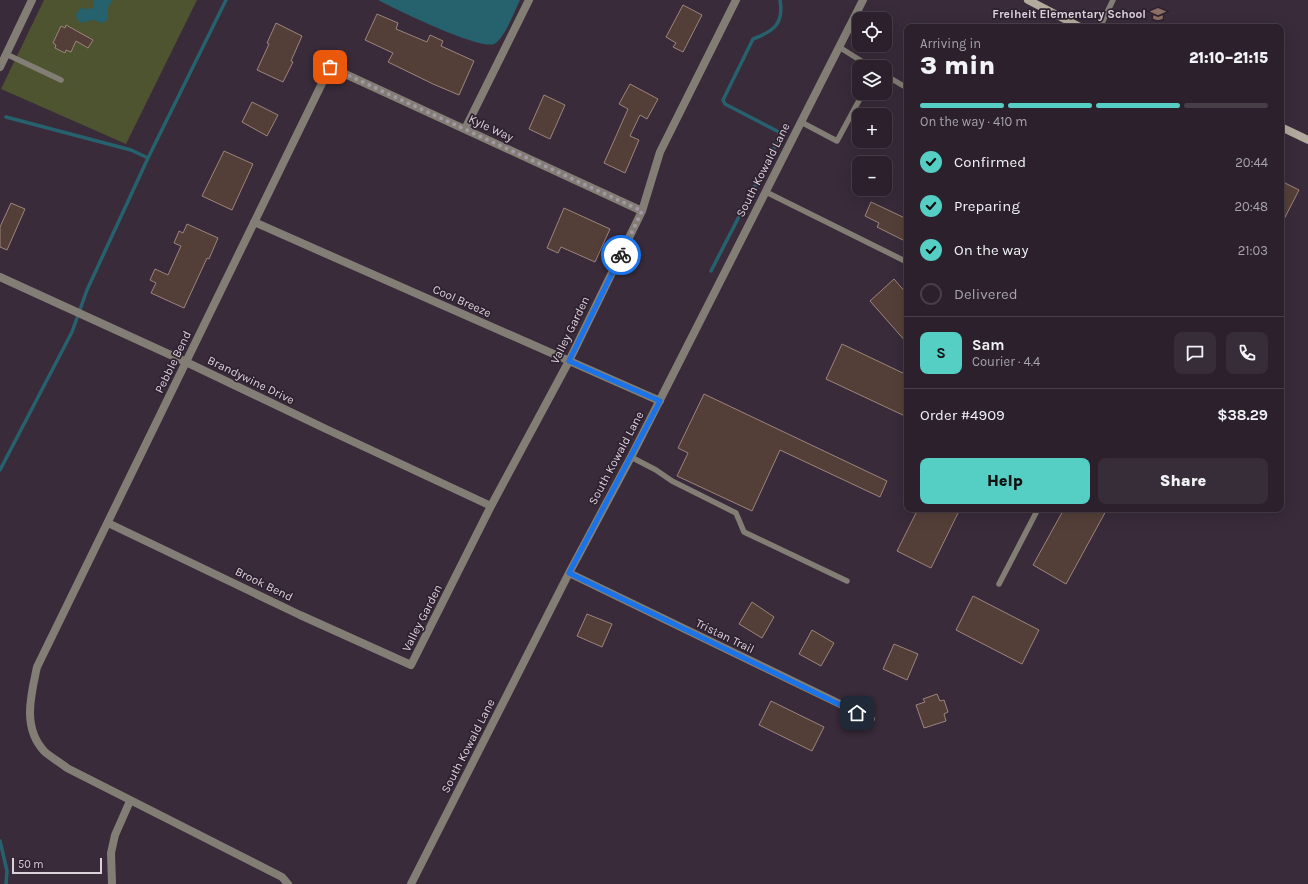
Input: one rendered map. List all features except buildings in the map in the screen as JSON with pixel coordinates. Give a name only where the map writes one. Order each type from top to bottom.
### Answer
[{"type":"main road","points":[[1028,0],[1074,24]]},
{"type":"main road","points":[[1284,128],[1308,140]]},
{"type":"street","points":[[0,67],[32,0]]},
{"type":"street","points":[[465,129],[529,0]]},
{"type":"street","name":"Valley Garden","points":[[411,665],[491,506],[569,361],[642,211],[660,152],[736,0]]},
{"type":"street","name":"South Kowald Lane","points":[[411,884],[569,573],[660,401],[863,0]]},
{"type":"street","name":"Kyle Way","points":[[330,67],[642,211]]},
{"type":"street","name":"Pebble Bend","points":[[288,884],[282,877],[67,768],[45,751],[34,736],[31,721],[30,700],[37,667],[330,67]]},
{"type":"street","name":"Cool Breeze","points":[[254,222],[660,401]]},
{"type":"street","name":"Brandywine Drive","points":[[0,277],[186,362],[491,506]]},
{"type":"street","name":"Brook Bend","points":[[108,522],[300,615],[411,665]]},
{"type":"street","name":"Tristan Trail","points":[[569,573],[871,719]]},
{"type":"street","points":[[112,884],[111,853],[115,835],[130,801]]},
{"type":"lane","points":[[1102,24],[1114,0]]},
{"type":"lane","points":[[839,47],[860,60]]},
{"type":"lane","points":[[6,54],[61,80]]},
{"type":"lane","points":[[892,79],[904,86]]},
{"type":"lane","points":[[801,122],[837,142],[859,100]]},
{"type":"lane","points":[[766,192],[904,261]]},
{"type":"lane","points":[[631,457],[656,470],[672,482],[736,513],[744,532],[847,581]]},
{"type":"lane","points":[[999,584],[1036,512]]},
{"type":"green space","points":[[44,0],[197,0],[126,144],[1,89]]},
{"type":"water","points":[[94,0],[112,0],[108,8],[108,19],[103,23],[96,20],[90,20],[83,23],[80,22],[77,19],[76,14],[81,8],[92,9]]},
{"type":"water","points":[[378,0],[520,0],[502,37],[494,44],[485,44],[472,41],[437,28]]},
{"type":"waterway","points":[[0,470],[72,332],[87,290],[148,158],[226,0]]},
{"type":"waterway","points":[[711,271],[780,137],[779,132],[725,104],[723,100],[753,39],[767,33],[776,26],[779,21],[781,8],[780,0]]},
{"type":"waterway","points":[[6,117],[131,150],[148,158]]},
{"type":"waterway","points":[[0,841],[7,871],[6,884]]},
{"type":"way so far","points":[[330,67],[642,211],[621,255]]},
{"type":"place","name":"Freiheit Elementary School","points":[[1158,14]]},
{"type":"route","points":[[621,255],[569,361],[660,401],[569,573],[857,713]]}]
